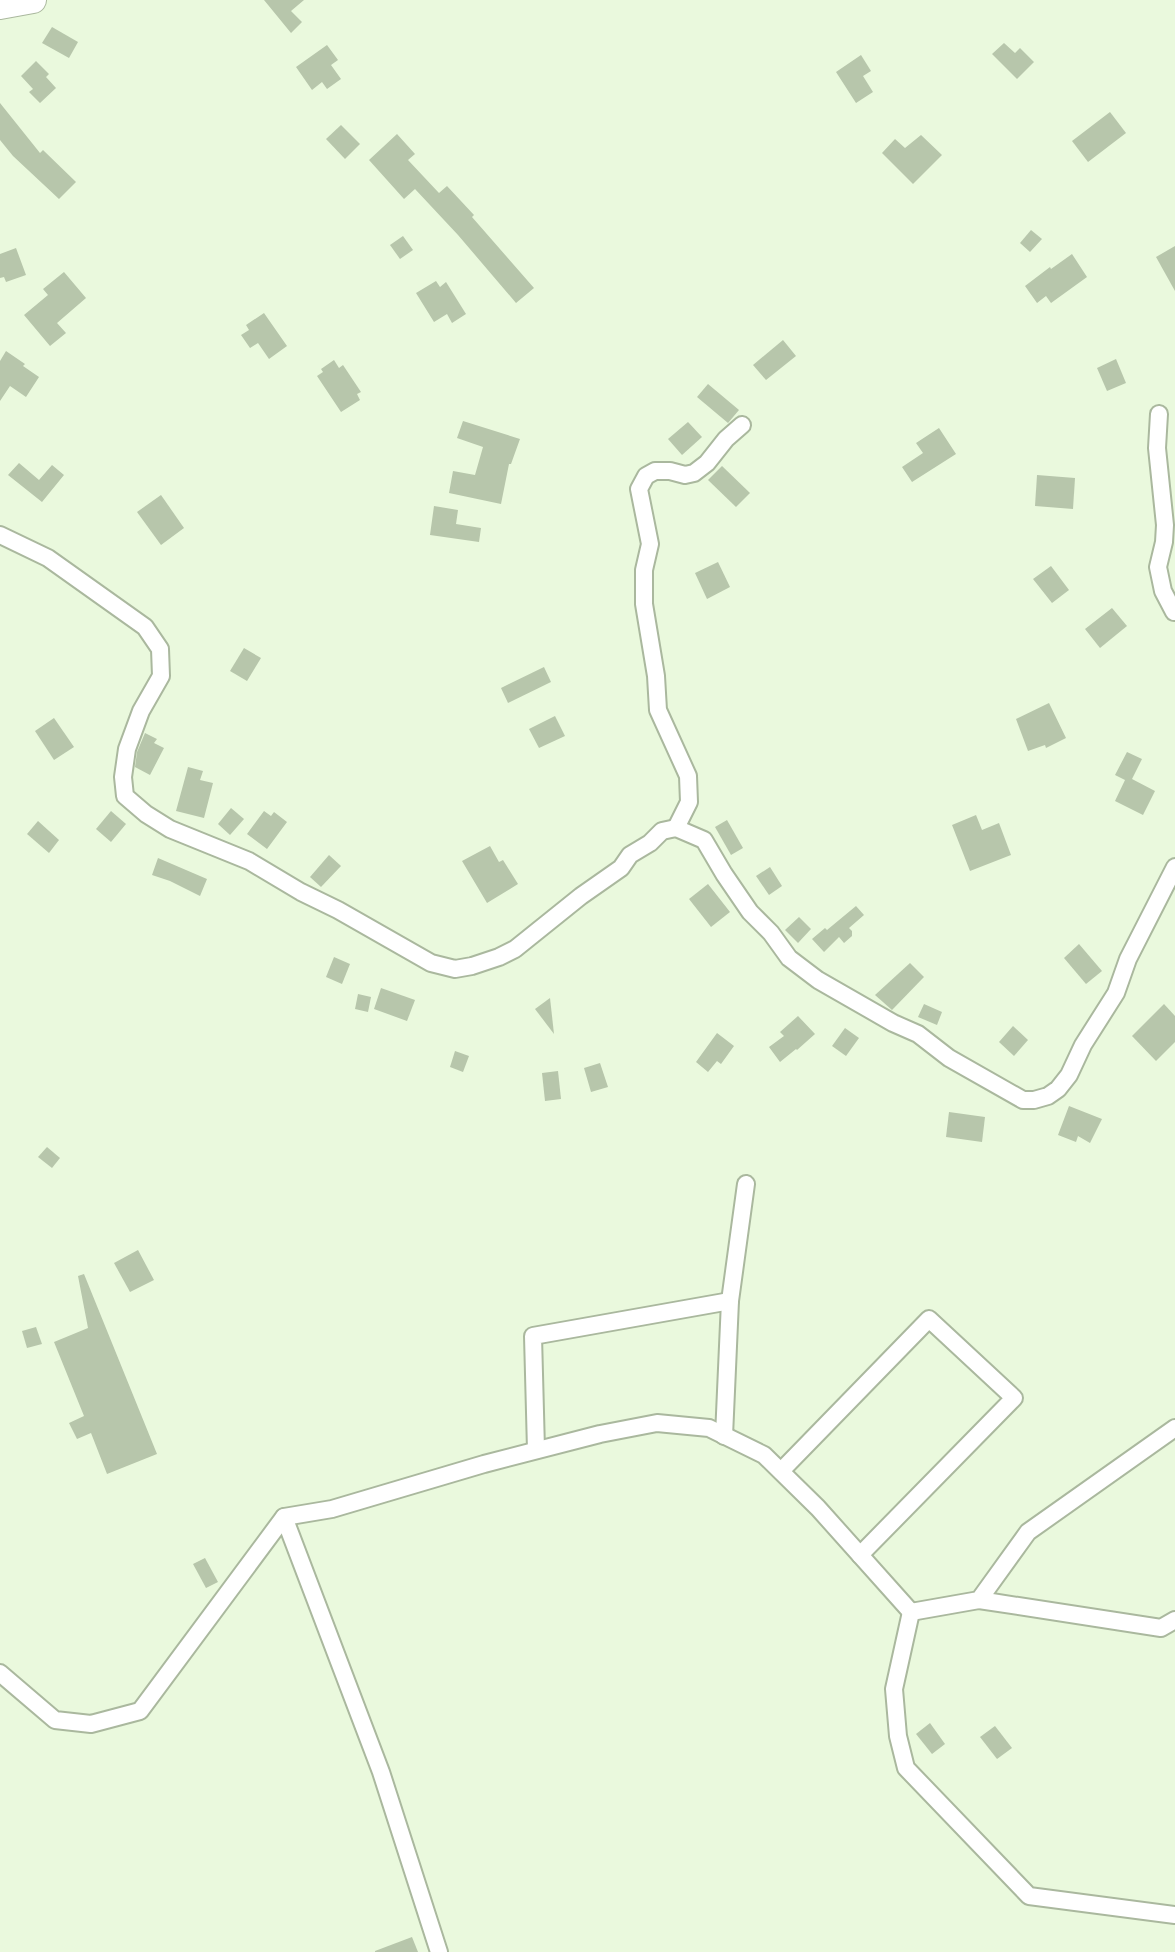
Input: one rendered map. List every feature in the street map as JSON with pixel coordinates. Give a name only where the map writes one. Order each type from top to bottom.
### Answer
[{"type":"main road","points":[[0,6],[33,0]]},
{"type":"street","points":[[1159,414],[1157,448],[1165,525],[1164,542],[1158,567],[1163,591],[1175,612]]},
{"type":"street","points":[[676,828],[689,802],[688,776],[658,710],[656,676],[644,604],[644,570],[650,544],[639,489],[645,476],[656,471],[670,471],[685,475],[694,473],[707,463],[726,439],[742,425]]},
{"type":"street","points":[[0,535],[48,558],[145,627],[160,649],[161,676],[141,711],[127,749],[123,777],[125,796],[146,814],[170,829],[249,861],[431,963],[455,969],[472,966],[515,949],[581,896],[621,868],[630,855],[650,843],[662,831],[676,828],[704,840],[750,912],[771,933],[789,958],[818,980],[893,1023],[918,1034],[949,1058],[1023,1100],[1034,1100],[1058,1089],[1069,1075],[1083,1045],[1116,993],[1128,959],[1175,867]]},
{"type":"street","points":[[724,1436],[730,1301],[746,1184]]},
{"type":"street","points":[[536,1450],[533,1336],[730,1301]]},
{"type":"street","points":[[781,1471],[929,1319],[1014,1398],[860,1555]]},
{"type":"street","points":[[0,1673],[55,1720],[91,1724],[141,1711],[284,1516],[333,1509],[536,1450],[657,1423],[709,1428],[764,1455],[818,1508],[911,1612]]},
{"type":"street","points":[[979,1600],[1028,1532],[1175,1428]]},
{"type":"street","points":[[284,1516],[381,1772],[439,1952]]},
{"type":"street","points":[[911,1612],[979,1600],[1161,1628],[1175,1620]]},
{"type":"street","points":[[911,1612],[894,1689],[898,1736],[906,1768],[1029,1896],[1175,1915]]},
{"type":"building","points":[[264,0],[304,0],[291,11],[302,22],[291,33]]},
{"type":"building","points":[[52,27],[78,42],[69,58],[42,43]]},
{"type":"building","points":[[1004,43],[1015,53],[1020,48],[1034,62],[1017,79],[992,54]]},
{"type":"building","points":[[327,45],[338,60],[331,65],[341,79],[327,89],[322,82],[312,90],[296,67]]},
{"type":"building","points":[[861,55],[871,71],[863,76],[873,92],[856,103],[836,72]]},
{"type":"building","points":[[36,61],[49,74],[46,77],[56,88],[40,103],[29,92],[33,89],[21,76]]},
{"type":"building","points":[[0,103],[40,153],[43,150],[76,182],[59,199],[13,156],[0,140]]},
{"type":"building","points":[[1110,112],[1126,133],[1088,162],[1072,141]]},
{"type":"building","points":[[341,125],[360,144],[345,159],[326,139]]},
{"type":"building","points":[[397,134],[415,154],[408,160],[439,193],[447,186],[534,288],[516,303],[415,189],[404,199],[369,160]]},
{"type":"building","points":[[921,135],[942,155],[913,184],[882,153],[895,139],[905,148]]},
{"type":"building","points":[[1031,230],[1042,239],[1030,252],[1020,243]]},
{"type":"building","points":[[403,236],[413,250],[400,259],[390,245]]},
{"type":"building","points":[[1175,246],[1175,291],[1156,257]]},
{"type":"building","points":[[16,248],[26,275],[6,282],[4,277],[0,278],[0,254]]},
{"type":"building","points":[[1072,254],[1087,277],[1051,303],[1046,296],[1037,303],[1025,286]]},
{"type":"building","points":[[64,272],[86,298],[57,323],[66,333],[50,346],[24,315],[48,295],[43,289]]},
{"type":"building","points":[[436,281],[440,287],[446,282],[466,314],[452,323],[447,314],[434,322],[416,293]]},
{"type":"building","points":[[264,313],[287,346],[269,359],[258,343],[250,348],[241,335],[249,330],[246,325]]},
{"type":"building","points":[[783,340],[796,356],[766,380],[753,365]]},
{"type":"building","points":[[6,351],[39,377],[26,397],[10,386],[0,401],[0,361]]},
{"type":"building","points":[[1116,359],[1126,383],[1107,391],[1097,368]]},
{"type":"building","points":[[334,360],[339,368],[343,365],[361,392],[357,394],[360,400],[341,412],[317,376],[323,372],[321,369]]},
{"type":"building","points":[[708,384],[739,410],[728,423],[697,397]]},
{"type":"building","points":[[463,421],[520,439],[511,464],[509,464],[501,504],[449,493],[453,471],[475,475],[483,447],[457,438]]},
{"type":"building","points":[[688,422],[702,437],[682,455],[668,439]]},
{"type":"building","points":[[939,428],[956,454],[912,482],[902,467],[923,453],[916,443]]},
{"type":"building","points":[[19,463],[39,480],[52,465],[64,475],[42,502],[8,475]]},
{"type":"building","points":[[722,466],[750,493],[736,507],[708,480]]},
{"type":"building","points":[[1037,475],[1075,478],[1073,509],[1035,506]]},
{"type":"building","points":[[161,495],[184,528],[161,545],[137,512]]},
{"type":"building","points":[[434,506],[458,510],[456,524],[481,528],[479,542],[430,535]]},
{"type":"building","points":[[718,562],[730,587],[707,599],[695,573]]},
{"type":"building","points":[[1051,566],[1069,590],[1052,603],[1033,579]]},
{"type":"building","points":[[1112,608],[1127,626],[1100,648],[1085,629]]},
{"type":"building","points":[[244,648],[261,658],[247,681],[230,671]]},
{"type":"building","points":[[544,667],[551,682],[508,703],[501,688]]},
{"type":"building","points":[[1049,703],[1066,738],[1046,748],[1045,745],[1028,751],[1016,719]]},
{"type":"building","points":[[555,716],[565,736],[539,748],[529,729]]},
{"type":"building","points":[[54,718],[74,747],[54,760],[35,731]]},
{"type":"building","points":[[145,733],[157,739],[154,743],[164,748],[150,775],[135,767],[137,752]]},
{"type":"building","points":[[1127,752],[1142,759],[1132,779],[1155,791],[1143,815],[1115,801],[1125,780],[1115,775]]},
{"type":"building","points":[[188,767],[203,771],[200,780],[213,783],[204,818],[176,811]]},
{"type":"building","points":[[231,808],[244,819],[230,835],[218,824]]},
{"type":"building","points":[[111,811],[126,824],[111,842],[96,829]]},
{"type":"building","points":[[264,811],[271,816],[274,812],[287,822],[267,849],[247,834]]},
{"type":"building","points":[[976,815],[982,830],[999,823],[1011,855],[970,871],[952,825]]},
{"type":"building","points":[[727,820],[743,848],[731,855],[715,827]]},
{"type":"building","points":[[38,821],[59,840],[49,853],[27,834]]},
{"type":"building","points":[[490,846],[499,862],[503,860],[518,884],[487,903],[462,861]]},
{"type":"building","points":[[329,855],[341,866],[321,887],[310,877]]},
{"type":"building","points":[[158,858],[207,879],[200,896],[152,875]]},
{"type":"building","points":[[770,867],[782,886],[769,895],[756,876]]},
{"type":"building","points":[[708,884],[730,912],[711,927],[689,899]]},
{"type":"building","points":[[856,906],[864,915],[849,928],[852,936],[844,943],[839,937],[824,952],[812,939],[825,928],[827,930]]},
{"type":"building","points":[[799,917],[811,929],[798,943],[785,930]]},
{"type":"building","points":[[1079,944],[1102,971],[1086,984],[1064,958]]},
{"type":"building","points":[[334,957],[350,964],[342,984],[326,977]]},
{"type":"building","points":[[910,963],[924,977],[892,1010],[875,995]]},
{"type":"building","points":[[381,988],[415,1000],[407,1021],[374,1009]]},
{"type":"building","points":[[358,994],[371,997],[368,1012],[355,1009]]},
{"type":"building","points":[[550,998],[554,1034],[535,1009]]},
{"type":"building","points":[[924,1004],[942,1012],[937,1025],[918,1017]]},
{"type":"building","points":[[1164,1004],[1175,1016],[1175,1042],[1156,1061],[1132,1036]]},
{"type":"building","points":[[798,1016],[815,1034],[780,1062],[769,1047],[784,1036],[780,1032]]},
{"type":"building","points":[[1013,1026],[1028,1040],[1014,1056],[999,1042]]},
{"type":"building","points":[[845,1028],[859,1038],[846,1056],[832,1046]]},
{"type":"building","points":[[717,1033],[734,1046],[721,1064],[717,1061],[708,1072],[696,1062]]},
{"type":"building","points":[[455,1051],[469,1056],[463,1072],[450,1067]]},
{"type":"building","points":[[600,1063],[608,1087],[591,1092],[584,1068]]},
{"type":"building","points":[[558,1071],[561,1099],[545,1101],[542,1073]]},
{"type":"building","points":[[1069,1106],[1102,1119],[1090,1143],[1078,1136],[1076,1142],[1058,1135]]},
{"type":"building","points":[[949,1112],[985,1117],[982,1142],[946,1137]]},
{"type":"building","points":[[47,1147],[60,1158],[52,1168],[38,1157]]},
{"type":"building","points":[[138,1250],[154,1280],[130,1292],[114,1263]]},
{"type":"building","points":[[84,1274],[157,1454],[107,1474],[91,1433],[77,1439],[69,1423],[84,1416],[54,1342],[88,1328],[78,1276]]},
{"type":"building","points":[[36,1327],[42,1344],[27,1348],[22,1331]]},
{"type":"building","points":[[205,1558],[218,1582],[206,1588],[193,1564]]},
{"type":"building","points":[[930,1723],[945,1744],[932,1754],[916,1734]]},
{"type":"building","points":[[995,1726],[1012,1748],[997,1759],[980,1737]]},
{"type":"building","points":[[412,1937],[418,1952],[375,1952],[375,1951]]}]
